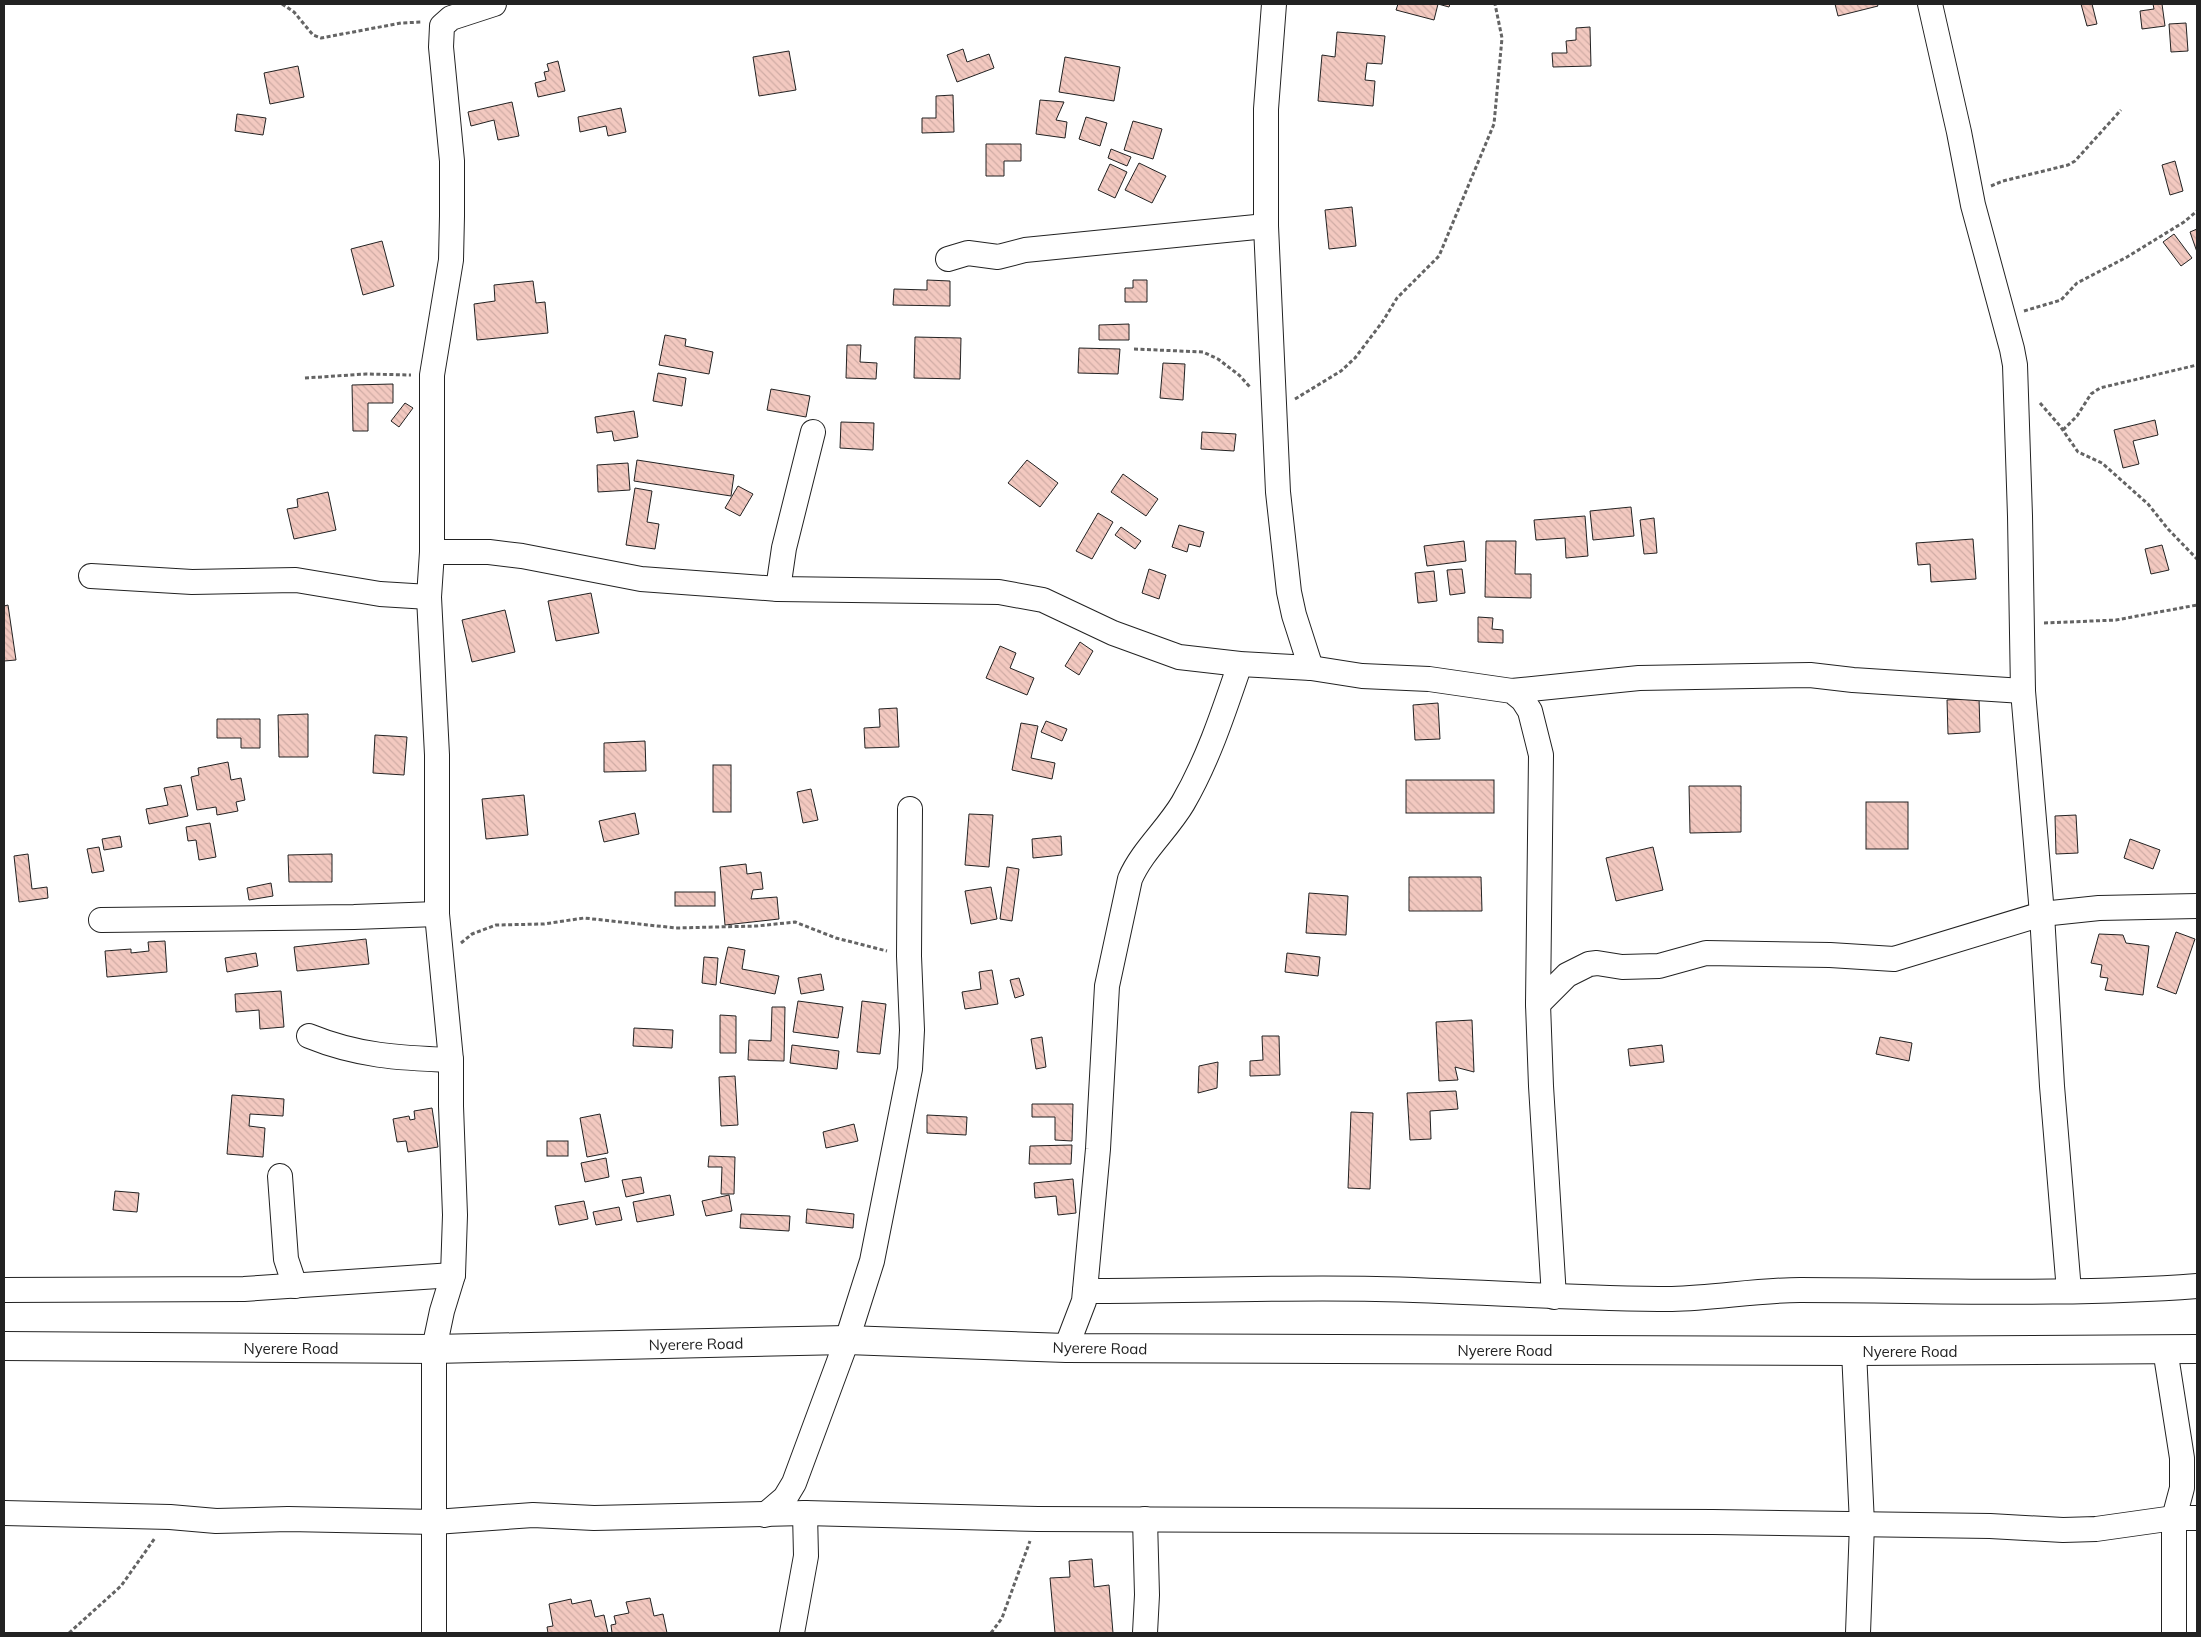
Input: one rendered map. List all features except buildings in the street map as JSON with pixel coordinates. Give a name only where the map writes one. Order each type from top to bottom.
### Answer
[{"type":"highway","name":"Nyerere Road","points":[[4,1346],[434,1349],[846,1340],[1066,1348],[1854,1351],[2197,1349]]},
{"type":"street","points":[[434,1633],[434,1349],[442,1311],[453,1275],[455,1214],[451,1060],[437,914],[437,755],[429,597],[432,552],[432,375],[451,260],[452,224],[452,161],[441,47],[442,26],[451,18],[494,4]]},
{"type":"street","points":[[1274,4],[1266,109],[1266,226],[1278,492],[1289,592],[1294,615],[1311,668]]},
{"type":"street","points":[[1930,4],[1959,132],[1971,198],[2012,349],[2016,377],[2022,691],[2042,914],[2052,1086],[2069,1291]]},
{"type":"street","points":[[948,259],[968,253],[994,258],[1025,250],[1266,226]]},
{"type":"street","points":[[778,589],[784,548],[813,432]]},
{"type":"street","points":[[432,552],[506,554],[641,578],[778,589],[978,592],[1017,595],[1043,600],[1162,652],[1179,657],[1240,664],[1311,668],[1362,676],[1428,679],[1512,691],[1648,677],[1810,675],[2022,691]]},
{"type":"street","points":[[91,576],[192,582],[296,580],[380,594],[429,597]]},
{"type":"street","points":[[1066,1348],[1084,1301],[1098,1149],[1107,986],[1130,879],[1134,869],[1183,803],[1216,735],[1240,664]]},
{"type":"street","points":[[1512,691],[1524,700],[1530,711],[1541,755],[1538,1004],[1554,1297]]},
{"type":"street","points":[[765,1515],[785,1498],[794,1483],[846,1340],[872,1261],[910,1069],[912,1030],[909,956],[910,810]]},
{"type":"street","points":[[1538,1004],[1567,975],[1589,964],[1597,963],[1622,967],[1659,966],[1712,953],[1830,955],[1894,959],[2042,914],[2099,908],[2197,906]]},
{"type":"street","points":[[101,920],[354,917],[437,914]]},
{"type":"street","points":[[308,1036],[337,1048],[366,1054],[451,1060]]},
{"type":"street","points":[[280,1176],[286,1259],[295,1286]]},
{"type":"street","points":[[4,1290],[244,1289],[453,1275]]},
{"type":"street","points":[[1085,1290],[1357,1289],[1468,1291],[1554,1297],[1676,1299],[1790,1290],[2069,1291],[2148,1290],[2197,1286]]},
{"type":"street","points":[[2164,1349],[2182,1458],[2182,1488],[2186,1518],[2174,1633]]},
{"type":"street","points":[[1854,1351],[1862,1524],[1858,1633]]},
{"type":"street","points":[[4,1513],[170,1517],[216,1521],[288,1519],[435,1522],[533,1515],[594,1518],[805,1513],[1038,1519],[1862,1524],[1990,1526],[2063,1530],[2096,1529],[2186,1518]]},
{"type":"street","points":[[792,1633],[806,1556],[805,1513]]},
{"type":"street","points":[[1145,1519],[1147,1595],[1145,1633]]},
{"type":"path","points":[[282,4],[294,12],[313,34],[320,38],[416,21],[442,26]]},
{"type":"path","points":[[1275,410],[1341,371],[1355,358],[1383,322],[1396,298],[1439,256],[1494,124],[1502,38],[1495,4]]},
{"type":"path","points":[[1971,198],[2003,181],[2061,167],[2075,161],[2122,110]]},
{"type":"path","points":[[2007,331],[2027,309],[2061,300],[2077,283],[2127,258],[2184,222],[2197,211]]},
{"type":"path","points":[[1134,350],[1203,352],[1218,359],[1239,375],[1251,388]]},
{"type":"path","points":[[2063,430],[2077,416],[2091,394],[2100,388],[2197,365]]},
{"type":"path","points":[[305,378],[366,374],[432,375]]},
{"type":"path","points":[[2016,377],[2063,430],[2078,452],[2102,463],[2148,504],[2168,529],[2197,559]]},
{"type":"path","points":[[2022,624],[2116,620],[2197,605]]},
{"type":"path","points":[[440,960],[472,934],[496,926],[544,924],[584,918],[676,928],[757,926],[795,922],[836,938],[909,956]]},
{"type":"path","points":[[69,1633],[121,1586],[170,1517]]},
{"type":"path","points":[[991,1633],[1002,1618],[1038,1519]]}]
